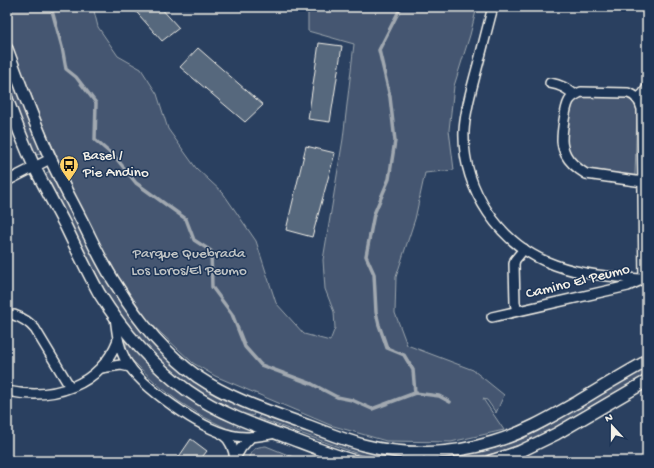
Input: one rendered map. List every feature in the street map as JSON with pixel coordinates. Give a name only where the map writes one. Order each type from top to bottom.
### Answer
[{"type":"street","name":"Camino El Peumo","points":[[493,7],[467,106],[464,131],[467,166],[474,187],[487,212],[504,233],[524,249],[543,260],[567,269],[607,276],[646,279]]},
{"type":"street","points":[[7,48],[50,159],[116,285],[139,320],[176,359],[198,376],[226,393],[254,406],[346,440],[380,449],[413,452],[445,452],[461,450],[510,437],[540,423],[647,361]]},
{"type":"street","points":[[550,83],[566,88],[575,95]]},
{"type":"street","points":[[637,99],[647,88]]},
{"type":"street","points":[[643,182],[586,174],[578,169],[566,156],[562,142],[562,135],[567,106],[570,99],[581,92],[628,93],[633,94],[642,109],[646,279]]},
{"type":"street","points":[[7,99],[9,109],[35,166],[98,291],[115,317],[149,358],[187,390],[213,407],[275,433],[355,461]]},
{"type":"street","points":[[7,181],[50,159]]},
{"type":"street","name":"Camino El Peumo","points":[[517,311],[515,303],[514,260],[524,249]]},
{"type":"street","name":"Camino El Peumo","points":[[492,317],[628,286],[646,279]]},
{"type":"street","points":[[14,315],[25,320],[34,329],[70,387]]},
{"type":"street","points":[[115,317],[118,340],[122,354],[130,367],[156,393],[171,404],[226,436],[233,449],[234,460]]},
{"type":"street","points":[[7,391],[38,394],[49,393],[70,387],[86,379],[101,368],[111,355],[118,340]]},
{"type":"street","points":[[101,368],[121,365],[130,367]]},
{"type":"street","points":[[491,461],[519,452],[550,438],[647,381]]},
{"type":"street","points":[[221,433],[251,437],[275,433]]},
{"type":"street","points":[[234,460],[241,448],[251,437]]},
{"type":"green space","name":"Parque Quebrada Los Loros/El Peumo","points":[[7,7],[93,7],[98,27],[118,56],[141,69],[157,94],[168,129],[196,168],[223,193],[256,241],[276,303],[304,334],[330,341],[335,328],[334,312],[325,289],[323,260],[343,139],[354,44],[308,31],[308,7],[477,7],[454,86],[449,130],[454,170],[425,173],[415,219],[396,277],[395,313],[407,345],[473,370],[504,395],[496,413],[487,400],[483,399],[504,430],[451,442],[386,441],[330,425],[215,376],[193,363],[149,322],[118,276],[90,227],[48,137],[7,34]]},
{"type":"green space","points":[[7,66],[32,132],[41,150],[40,154],[36,155],[31,146],[7,81]]},
{"type":"green space","points":[[585,97],[626,98],[634,105],[637,111],[635,176],[589,169],[579,164],[572,158],[567,148],[566,139],[572,104],[578,99]]},
{"type":"green space","points":[[50,171],[104,277],[134,321],[166,358],[195,382],[224,400],[255,411],[253,416],[232,410],[198,392],[166,366],[137,336],[114,305],[99,280],[44,174]]},
{"type":"green space","points":[[126,340],[147,364],[182,394],[208,411],[222,418],[257,431],[244,433],[228,429],[204,417],[178,401],[158,385],[129,357],[126,348]]},
{"type":"green space","points":[[647,367],[647,374],[535,439],[496,453],[458,461],[387,461],[361,455],[258,418],[261,413],[349,446],[375,454],[407,457],[466,455],[495,448],[524,438],[548,426]]},
{"type":"green space","points":[[266,446],[303,461],[247,461],[250,454],[256,448]]},
{"type":"building","points":[[132,7],[160,7],[179,28],[162,41]]},
{"type":"building","points":[[319,43],[342,46],[330,122],[308,119]]},
{"type":"building","points":[[198,48],[263,105],[245,122],[180,67]]},
{"type":"building","points":[[306,146],[335,153],[312,237],[286,230]]},
{"type":"building","points":[[191,439],[207,451],[199,461],[176,461]]},
{"type":"waterway","points":[[51,7],[62,47],[66,69],[76,77],[96,103],[95,140],[116,158],[136,183],[186,219],[194,240],[211,251],[212,287],[232,314],[245,347],[261,365],[312,384],[337,397],[352,400],[372,409],[415,393],[439,396],[450,402]]},
{"type":"waterway","points":[[401,7],[379,50],[390,97],[395,141],[389,179],[374,214],[366,256],[374,274],[376,312],[387,348],[404,355],[413,370],[415,393]]},
{"type":"place","name":"Basel / Pie Andino","points":[[69,182]]}]
